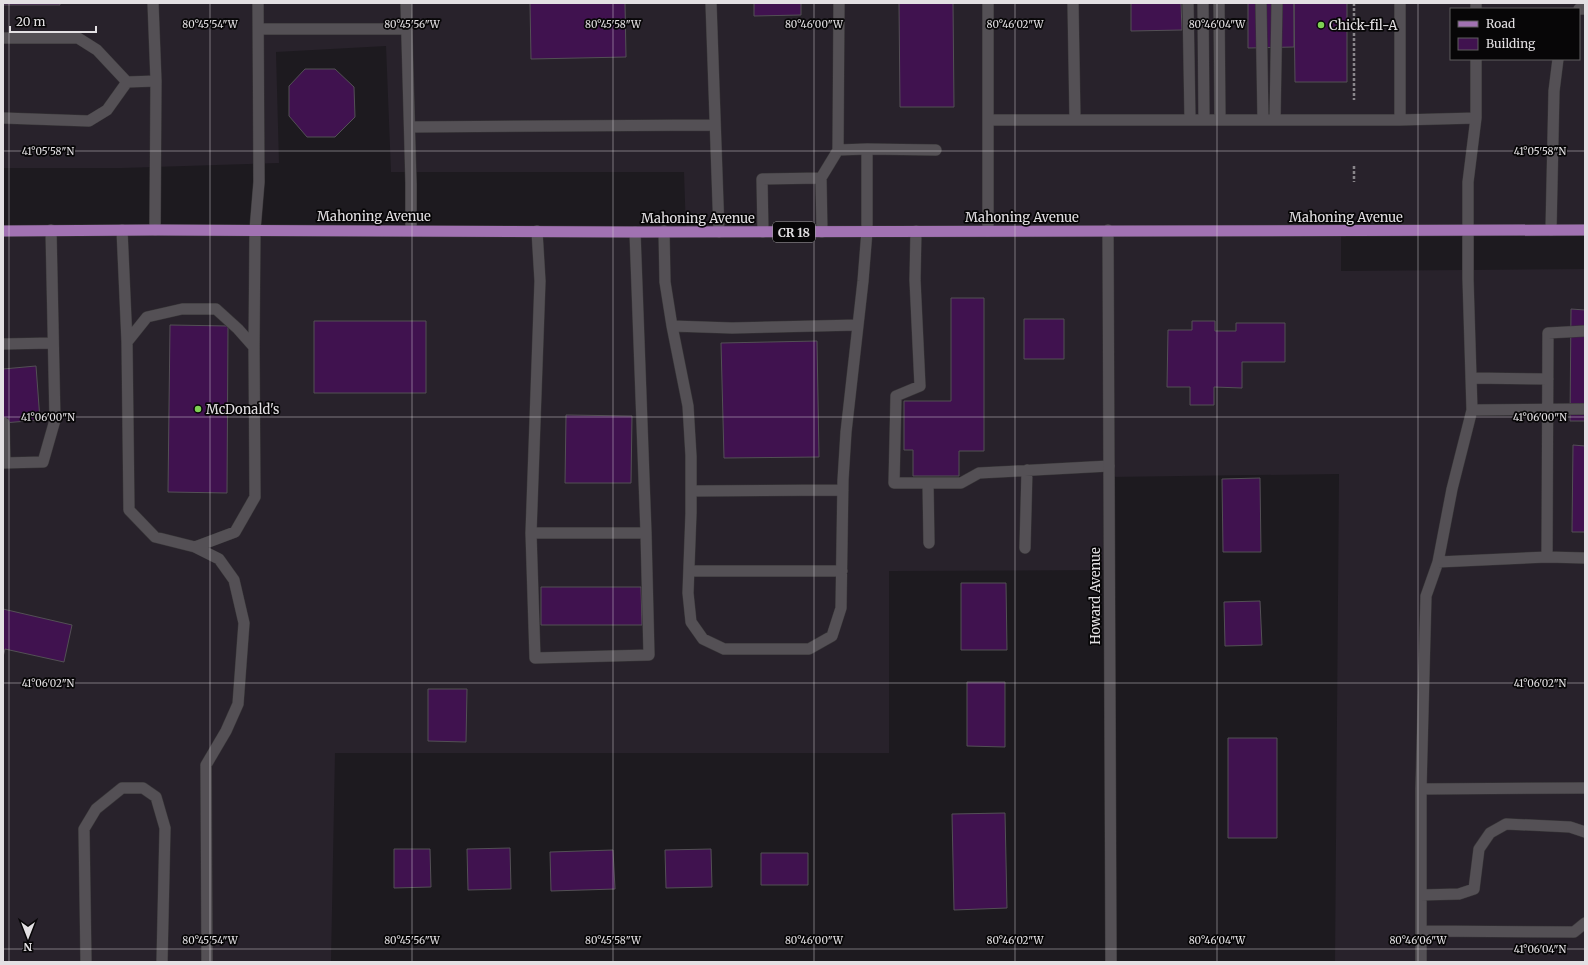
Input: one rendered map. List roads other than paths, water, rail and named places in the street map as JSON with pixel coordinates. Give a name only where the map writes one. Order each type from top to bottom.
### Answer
[{"type":"main road","name":"Mahoning Avenue","points":[[3,231],[411,230],[822,232],[1108,230],[1585,230]]},
{"type":"street","points":[[154,3],[156,81],[155,230]]},
{"type":"street","points":[[195,547],[235,532],[255,497],[254,347],[255,230],[258,182],[258,3]]},
{"type":"street","points":[[406,3],[410,127],[411,230]]},
{"type":"street","points":[[711,3],[719,232]]},
{"type":"street","points":[[822,232],[821,178],[838,150],[839,3]]},
{"type":"street","points":[[988,3],[988,231]]},
{"type":"street","points":[[1073,3],[1075,120]]},
{"type":"street","points":[[1188,3],[1190,119]]},
{"type":"street","points":[[1203,3],[1204,119]]},
{"type":"street","points":[[1220,3],[1220,119]]},
{"type":"street","points":[[1261,3],[1263,120]]},
{"type":"street","points":[[1275,120],[1277,3]]},
{"type":"street","points":[[1400,3],[1400,120]]},
{"type":"street","points":[[258,29],[407,29]]},
{"type":"street","points":[[3,38],[78,38],[97,50],[127,82],[156,81]]},
{"type":"street","points":[[1420,962],[1421,789],[1426,596],[1438,562],[1452,489],[1472,410],[1468,279],[1470,231],[1468,182],[1476,118],[1476,60]]},
{"type":"street","points":[[1551,230],[1554,91],[1558,60]]},
{"type":"street","points":[[3,118],[89,121],[107,110],[127,82]]},
{"type":"street","points":[[988,120],[1400,120],[1476,118]]},
{"type":"street","points":[[410,127],[715,125]]},
{"type":"street","points":[[664,231],[665,282],[688,406],[691,456],[691,492],[688,593],[691,622],[703,639],[724,648],[810,648],[832,636],[841,608],[843,490],[846,432],[867,231],[867,149]]},
{"type":"street","points":[[838,150],[936,150]]},
{"type":"street","points":[[763,232],[762,179],[821,178]]},
{"type":"street","points":[[4,422],[4,463],[43,462],[55,420],[52,343],[51,230]]},
{"type":"street","points":[[122,230],[127,342],[129,510],[155,537],[195,547],[219,559],[234,580],[244,623],[238,704],[226,731],[206,765],[207,962]]},
{"type":"street","name":"Howard Avenue","points":[[1108,230],[1111,962]]},
{"type":"street","points":[[537,231],[540,281],[531,533],[534,658],[649,655],[635,232]]},
{"type":"street","points":[[916,231],[915,280],[920,386],[896,396],[894,483],[961,483],[979,473],[1109,466]]},
{"type":"street","points":[[127,342],[147,317],[182,309],[216,310],[238,329],[254,347]]},
{"type":"street","points":[[672,326],[732,328],[858,325]]},
{"type":"street","points":[[1547,557],[1548,333],[1585,331]]},
{"type":"street","points":[[3,344],[52,343]]},
{"type":"street","points":[[1471,378],[1548,379]]},
{"type":"street","points":[[1472,410],[1585,410]]},
{"type":"street","points":[[1025,548],[1027,470]]},
{"type":"street","points":[[928,483],[929,543]]},
{"type":"street","points":[[691,492],[843,490]]},
{"type":"street","points":[[531,533],[646,533]]},
{"type":"street","points":[[1438,562],[1547,557],[1585,558]]},
{"type":"street","points":[[689,571],[842,571]]},
{"type":"street","points":[[86,962],[84,829],[96,809],[122,788],[143,788],[156,798],[165,828],[162,962]]},
{"type":"street","points":[[1421,789],[1585,788]]},
{"type":"street","points":[[1421,895],[1459,894],[1474,889],[1479,849],[1490,833],[1506,824],[1570,827],[1585,832]]},
{"type":"street","points":[[1421,931],[1574,932],[1585,923]]},
{"type":"place","name":"Chick-fil-A","points":[[1321,25]]},
{"type":"place","name":"McDonald's","points":[[198,409]]}]
